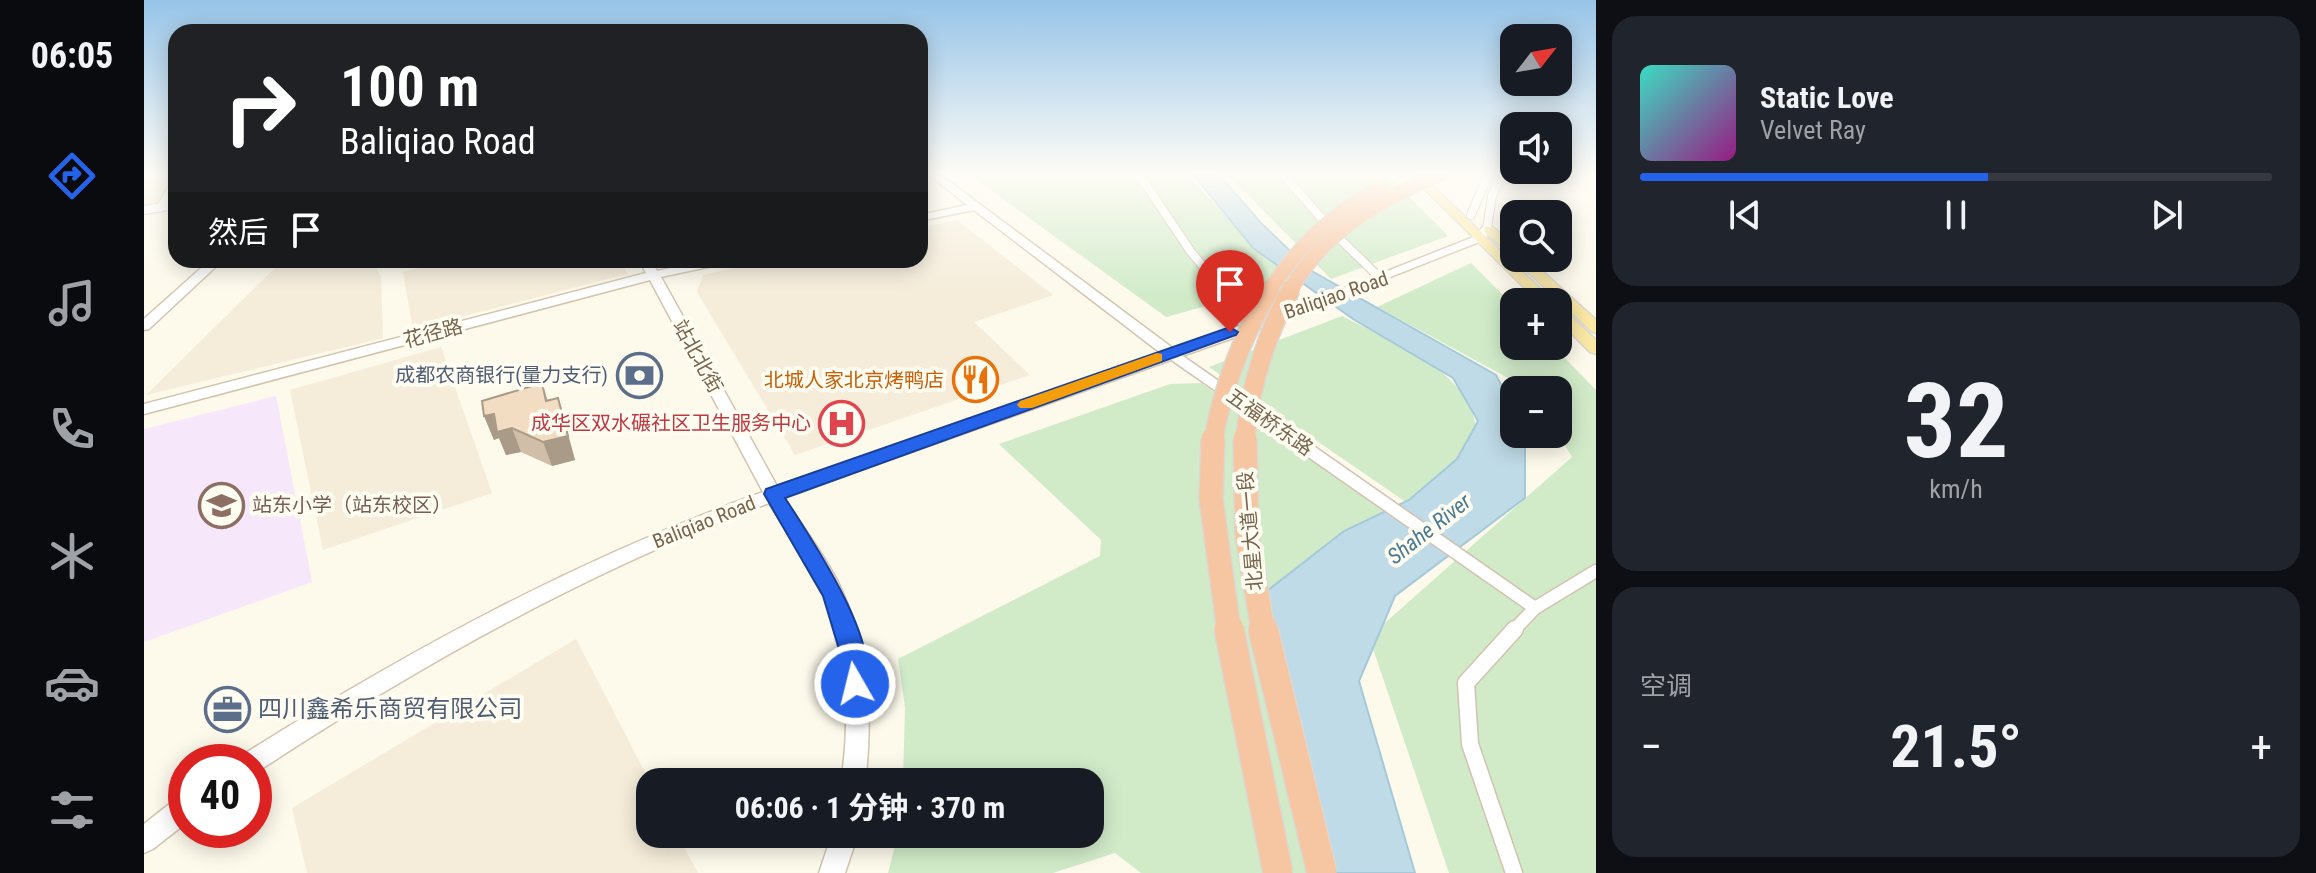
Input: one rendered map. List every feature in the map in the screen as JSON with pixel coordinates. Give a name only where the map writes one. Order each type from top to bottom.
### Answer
[{"type":"highway","name":"北星大道一段","points":[[1278,873],[1246,732],[1211,510],[1212,449],[1219,406],[1239,351],[1276,277],[1295,253],[1339,214]]},
{"type":"highway","name":"北星大道一段","points":[[1322,873],[1252,585],[1242,486],[1245,429],[1266,334],[1303,266],[1321,246],[1363,214]]},
{"type":"main road","points":[[1461,214],[1534,288]]},
{"type":"main road","points":[[1471,215],[1483,233],[1500,244]]},
{"type":"main road","points":[[1535,272],[1596,328]]},
{"type":"main road","points":[[1572,326],[1596,349]]},
{"type":"street","name":"五福桥东路","points":[[985,214],[1170,353],[1535,608]]},
{"type":"street","points":[[1166,214],[1224,294],[1260,321]]},
{"type":"street","points":[[1318,214],[1378,276],[1378,281]]},
{"type":"street","points":[[1483,233],[1488,214]]},
{"type":"street","name":"Baliqiao Road","points":[[272,749],[354,696],[513,606],[642,547],[773,494],[1378,281],[1483,233]]},
{"type":"street","points":[[144,326],[208,268]]},
{"type":"street","name":"站北北街","points":[[650,268],[773,494],[834,594],[853,656],[859,741],[855,768]]},
{"type":"street","name":"花径路","points":[[144,409],[686,268]]},
{"type":"street","points":[[1514,873],[1470,744],[1466,683],[1535,608],[1596,571]]},
{"type":"street","points":[[144,840],[168,821]]},
{"type":"street","points":[[832,873],[840,848]]},
{"type":"shaded area","points":[[957,220],[1053,295],[974,322],[1030,375],[795,455],[697,292],[703,275],[735,268],[928,268],[928,226]]},
{"type":"shaded area","points":[[275,268],[376,268],[381,277],[383,338],[146,395]]},
{"type":"shaded area","points":[[419,268],[625,268],[628,274],[413,329],[403,272]]},
{"type":"shaded area","points":[[441,347],[492,493],[323,550],[290,390]]},
{"type":"shaded area","name":"站东小学（站东校区）","points":[[276,396],[312,582],[144,642],[144,429]]},
{"type":"shaded area","points":[[576,639],[643,768],[636,768],[636,848],[685,848],[698,873],[307,873],[292,808]]},
{"type":"green space","points":[[1023,214],[1225,214],[1294,282],[1166,317]]},
{"type":"green space","points":[[1266,214],[1426,214],[1448,236],[1331,279]]},
{"type":"green space","points":[[1471,263],[1500,292],[1500,360],[1567,360],[1596,390],[1596,873],[1449,873],[1369,637],[1572,457],[1567,448],[1572,448],[1572,376],[1504,376],[1377,307]]},
{"type":"green space","points":[[1342,316],[1424,359],[1459,390],[1471,408],[1476,434],[1471,467],[1413,507],[1209,367]]},
{"type":"green space","points":[[1201,383],[1387,513],[1352,542],[1360,873],[1141,873],[1115,853],[1053,873],[888,873],[894,848],[1104,848],[1104,768],[903,768],[905,707],[898,659],[1100,556],[1101,540],[999,444],[1170,384]]},
{"type":"water","name":"Shahe River","points":[[1225,214],[1253,214],[1310,270],[1496,375],[1500,383],[1500,448],[1525,448],[1525,498],[1395,596],[1359,681],[1415,873],[1307,873],[1249,605],[1344,531],[1409,500],[1457,459],[1478,421],[1453,378],[1353,319],[1253,248]]},
{"type":"building","points":[[542,383],[546,401],[558,398],[568,436],[543,442],[512,428],[497,432],[494,414],[484,416],[482,401]]},
{"type":"slow traffic","points":[[1026,405],[1157,358]]},
{"type":"place","name":"成都农商银行(量力支行)","points":[[639,375]]},
{"type":"place","name":"北城人家北京烤鸭店","points":[[975,380]]},
{"type":"place","name":"成华区双水碾社区卫生服务中心","points":[[842,423]]},
{"type":"place","name":"站东小学（站东校区）","points":[[221,505]]},
{"type":"place","name":"四川鑫希乐商贸有限公司","points":[[227,709]]},
{"type":"route","points":[[855,684],[853,656],[834,594],[773,494],[1230,332]]}]
